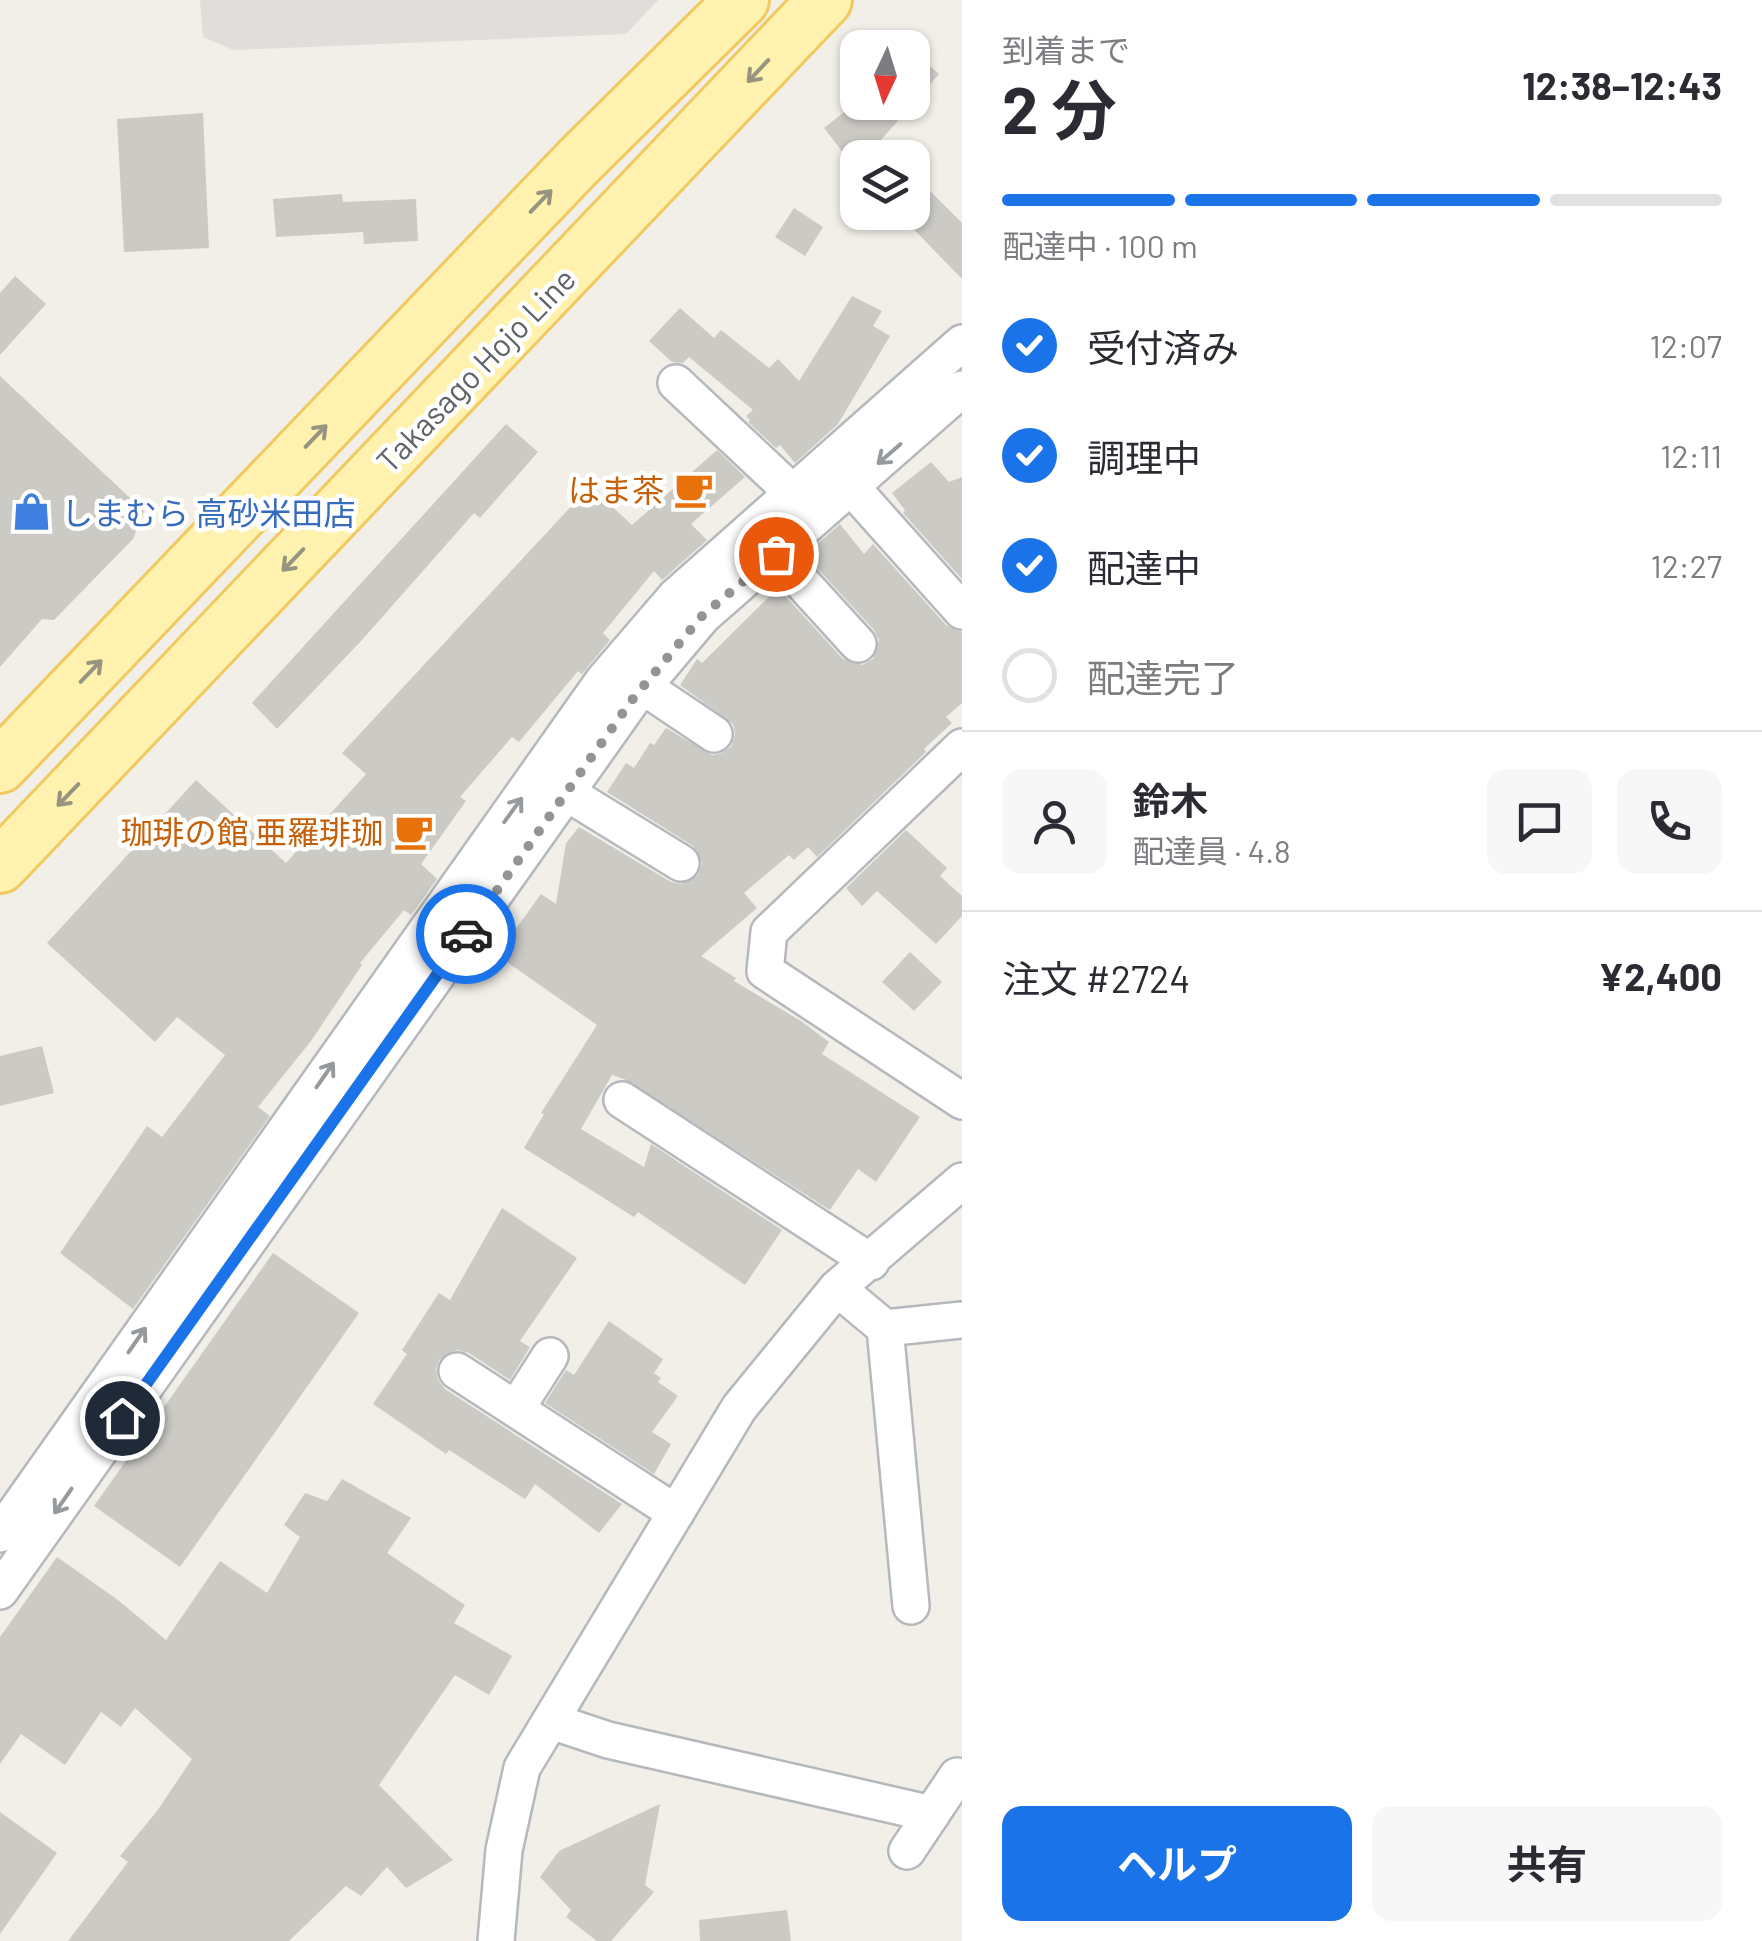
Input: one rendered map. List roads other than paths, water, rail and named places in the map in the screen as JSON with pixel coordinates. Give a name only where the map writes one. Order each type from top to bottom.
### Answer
[{"type":"main road","name":"Takasago Hojo Line","points":[[0,766],[580,160],[742,0]]},
{"type":"main road","name":"Takasago Hojo Line","points":[[0,866],[825,0]]},
{"type":"street","points":[[0,1534],[90,1434],[644,687],[702,616],[776,554],[840,475],[962,344]]},
{"type":"street","points":[[676,383],[794,494]]},
{"type":"street","points":[[0,1591],[90,1434],[603,681],[676,596],[794,494],[840,475],[962,389]]},
{"type":"street","points":[[840,475],[962,611]]},
{"type":"street","points":[[776,554],[858,644]]},
{"type":"street","points":[[644,687],[714,734]]},
{"type":"street","points":[[962,747],[769,932],[765,971],[962,1101]]},
{"type":"street","points":[[567,793],[681,863]]},
{"type":"street","points":[[622,1100],[871,1262]]},
{"type":"street","points":[[496,1941],[504,1850],[522,1768],[739,1408],[837,1288],[962,1181]]},
{"type":"street","points":[[837,1288],[885,1328],[911,1606]]},
{"type":"street","points":[[885,1328],[962,1320]]},
{"type":"street","points":[[516,1409],[550,1356]]},
{"type":"street","points":[[457,1371],[676,1513]]},
{"type":"street","points":[[551,1721],[608,1740],[932,1814]]},
{"type":"street","points":[[907,1851],[957,1776]]},
{"type":"place","name":"はま茶","points":[[694,489]]},
{"type":"place","name":"しまむら 高砂米田店","points":[[31,512]]},
{"type":"place","name":"珈琲の館 亜羅琲珈","points":[[413,831]]}]
